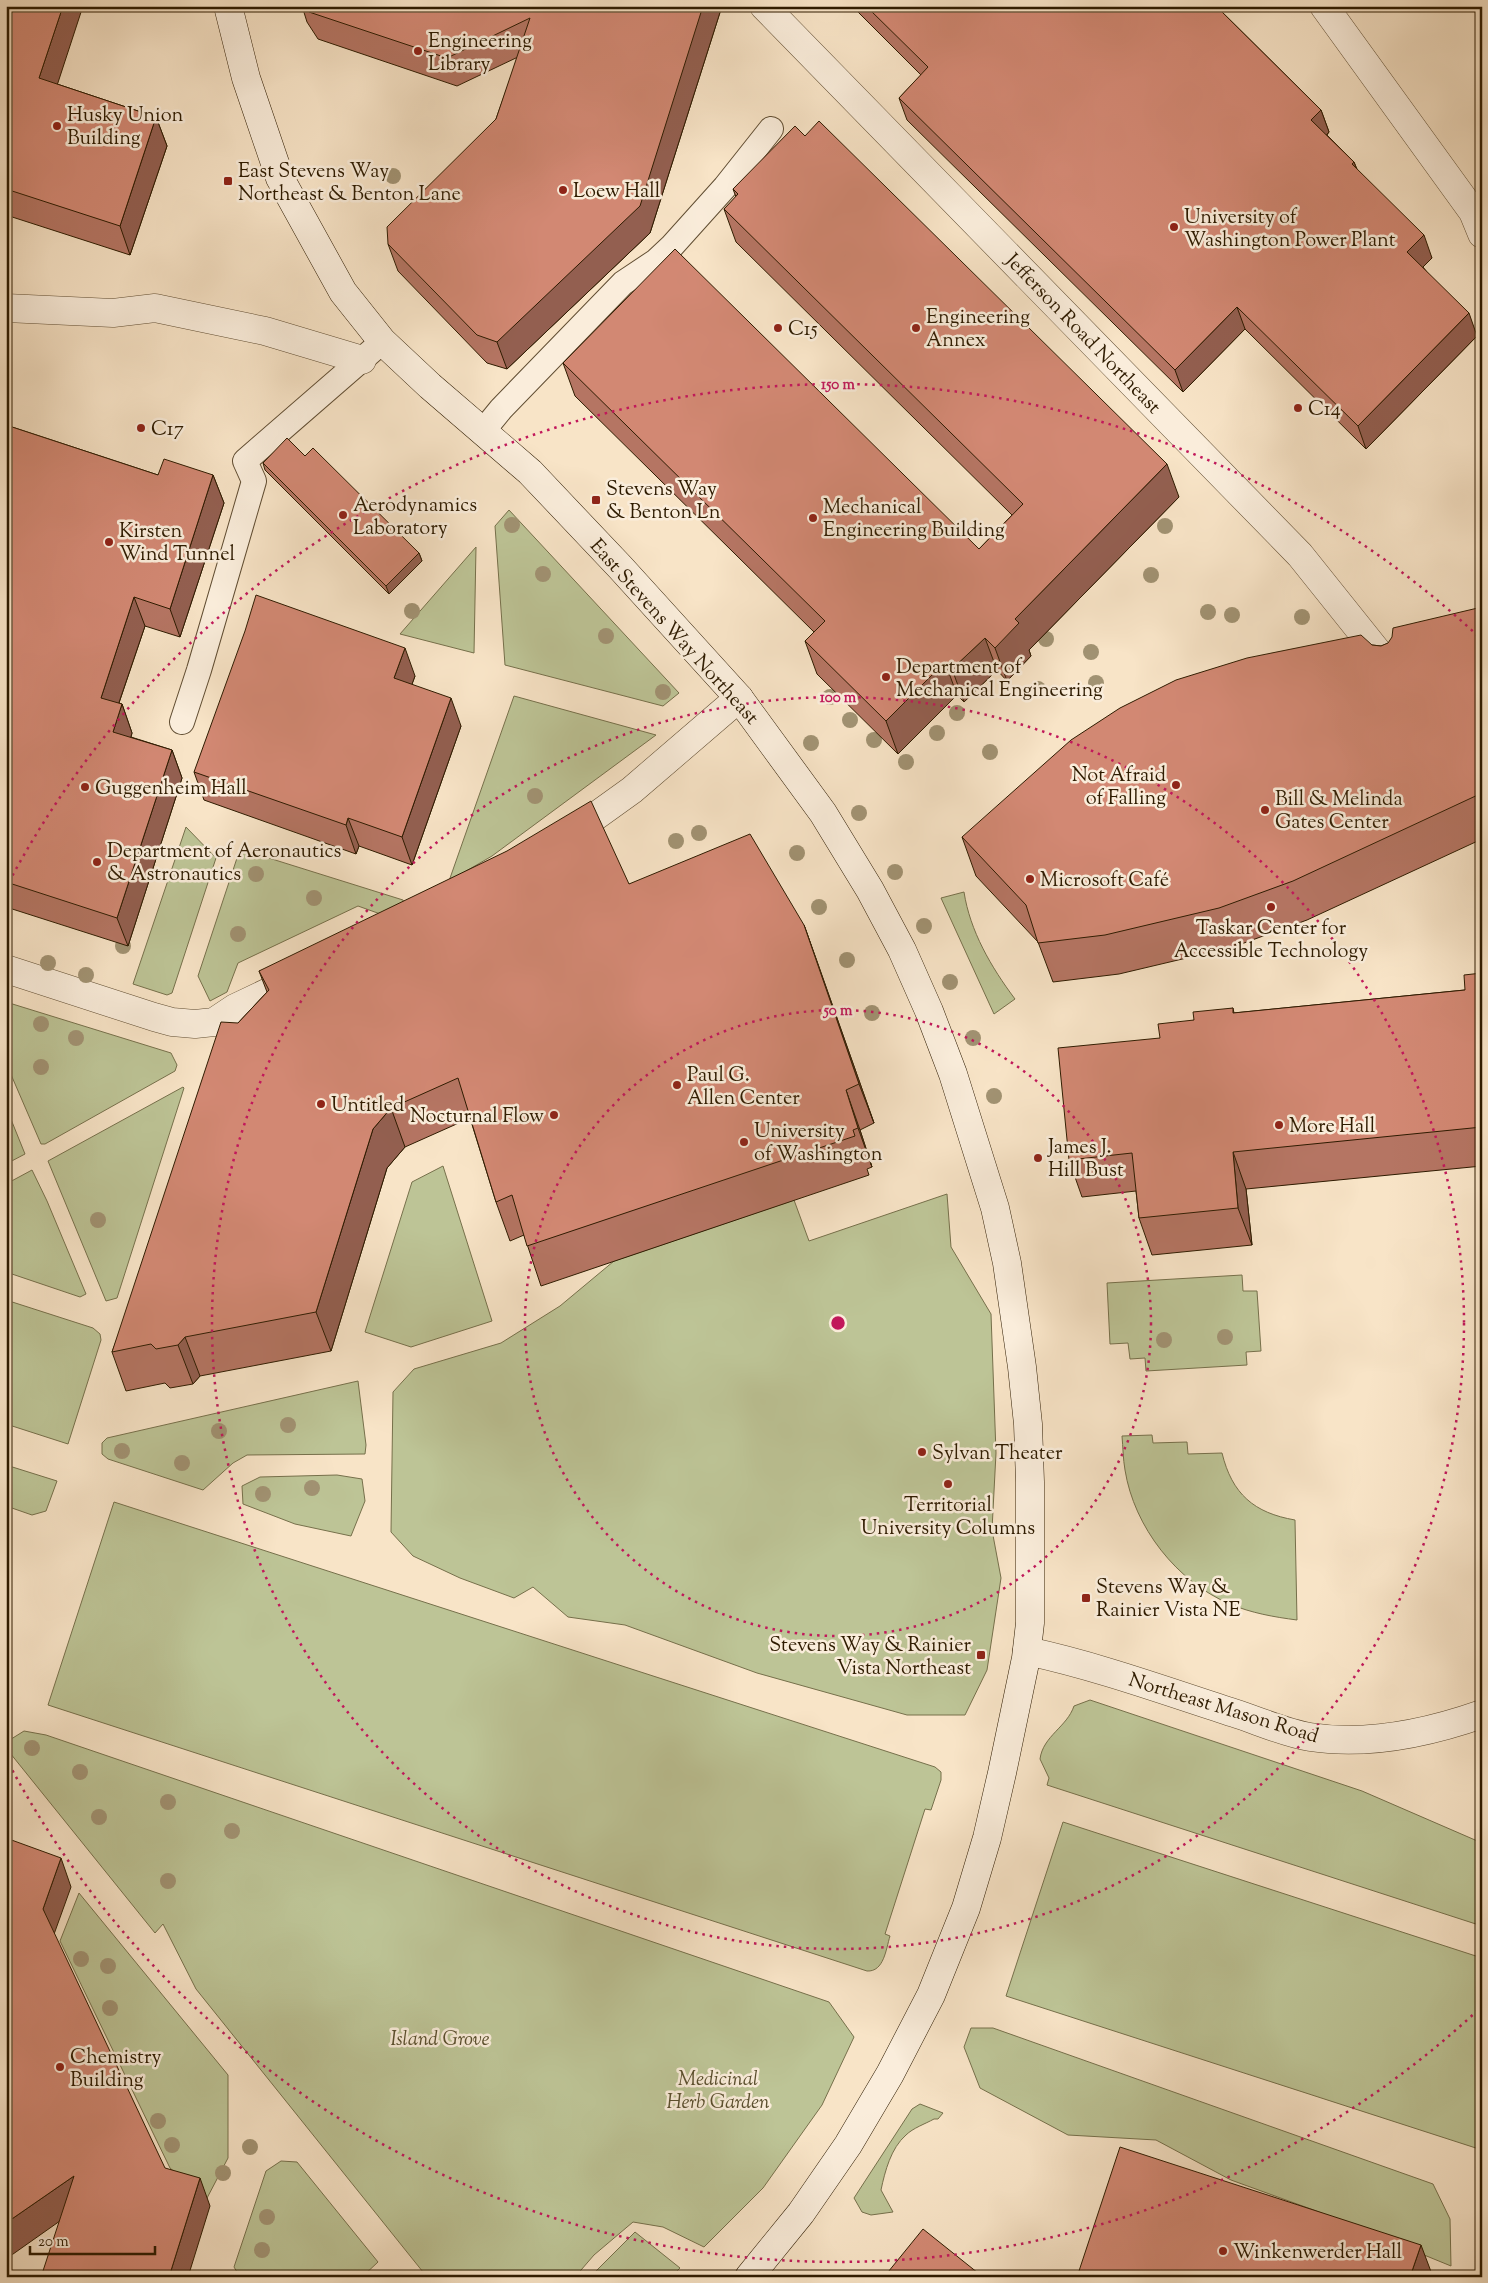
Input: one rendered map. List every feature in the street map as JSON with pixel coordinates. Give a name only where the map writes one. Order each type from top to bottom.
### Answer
[{"type":"street","name":"East Stevens Way Northeast","points":[[228,6],[246,78],[280,178],[344,292],[382,341],[430,386],[530,472],[739,698],[823,813],[870,890],[897,941],[936,1029],[983,1164],[995,1208],[1008,1272],[1022,1367],[1028,1424],[1031,1533],[1028,1584],[1030,1623],[1027,1652],[1002,1773],[966,1908],[931,1995],[890,2074],[848,2145],[801,2212],[749,2277]]},
{"type":"street","name":"Jefferson Road Northeast","points":[[764,6],[1300,555],[1392,670]]},
{"type":"street","points":[[1324,6],[1473,212],[1482,234]]},
{"type":"street","points":[[6,308],[113,313],[155,308],[265,331],[362,360]]},
{"type":"street","points":[[545,851],[632,790],[739,698]]},
{"type":"street","points":[[6,969],[163,1020],[195,1024],[214,1022],[235,1008],[324,964]]},
{"type":"street","name":"Northeast Mason Road","points":[[1027,1652],[1070,1660],[1309,1737],[1355,1740],[1400,1735],[1441,1729],[1482,1714]]},
{"type":"lane","points":[[483,431],[501,409],[623,283],[656,261],[672,246],[725,187],[771,129]]},
{"type":"lane","points":[[182,722],[254,481],[245,461],[382,341]]},
{"type":"green space","points":[[509,510],[679,693],[663,706],[505,665],[495,526]]},
{"type":"green space","points":[[476,547],[474,653],[400,634]]},
{"type":"green space","points":[[514,696],[656,735],[492,856],[449,881]]},
{"type":"green space","points":[[186,827],[216,858],[172,993],[167,995],[133,984]]},
{"type":"green space","points":[[240,849],[403,900],[406,907],[386,916],[358,906],[238,963],[227,992],[210,1001],[198,976]]},
{"type":"green space","points":[[964,892],[976,935],[990,961],[1015,999],[994,1014],[941,898]]},
{"type":"green space","points":[[6,1002],[171,1053],[177,1065],[175,1071],[45,1144],[41,1144],[6,1063]]},
{"type":"green space","points":[[183,1087],[117,1298],[106,1301],[48,1161]]},
{"type":"green space","points":[[6,1107],[25,1154],[6,1164]]},
{"type":"green space","points":[[443,1166],[492,1321],[411,1347],[365,1332],[412,1182]]},
{"type":"green space","points":[[32,1170],[86,1294],[80,1297],[6,1272],[6,1184]]},
{"type":"green space","points":[[947,1194],[951,1247],[991,1314],[996,1453],[992,1530],[1001,1578],[987,1670],[965,1715],[907,1715],[757,1673],[625,1625],[568,1617],[533,1587],[514,1598],[460,1578],[413,1556],[391,1532],[393,1392],[414,1369],[501,1343],[560,1306],[614,1261],[794,1200],[809,1241]]},
{"type":"green space","points":[[1242,1275],[1243,1291],[1257,1291],[1261,1351],[1246,1352],[1247,1365],[1146,1371],[1145,1358],[1130,1359],[1128,1343],[1110,1344],[1107,1283]]},
{"type":"green space","points":[[6,1300],[93,1328],[100,1334],[101,1340],[68,1444],[6,1424]]},
{"type":"green space","points":[[358,1381],[366,1445],[365,1454],[247,1455],[233,1463],[203,1490],[108,1459],[102,1454],[102,1443],[107,1438]]},
{"type":"green space","points":[[1152,1435],[1153,1443],[1187,1442],[1188,1454],[1222,1453],[1232,1480],[1247,1499],[1257,1507],[1268,1512],[1295,1520],[1297,1620],[1271,1616],[1230,1604],[1192,1582],[1161,1550],[1148,1532],[1138,1512],[1130,1491],[1123,1457],[1122,1436]]},
{"type":"green space","points":[[6,1465],[57,1481],[46,1511],[32,1515],[9,1507]]},
{"type":"green space","points":[[337,1475],[362,1479],[365,1501],[351,1536],[295,1524],[243,1504],[242,1486],[260,1477]]},
{"type":"green space","points":[[114,1502],[935,1767],[941,1772],[941,1780],[931,1810],[925,1809],[885,1934],[890,1936],[881,1964],[873,1970],[867,1971],[48,1705]]},
{"type":"green space","points":[[1090,1700],[1362,1791],[1482,1843],[1482,1926],[1047,1785],[1049,1778],[1040,1759],[1042,1751],[1050,1738],[1071,1713],[1074,1706]]},
{"type":"green space","name":"Island Grove","points":[[24,1731],[46,1735],[829,2002],[854,2037],[822,2105],[763,2188],[704,2247],[663,2227],[633,2222],[594,2255],[575,2277],[427,2277],[196,1989],[163,1924],[155,1933],[6,1748],[8,1741]]},
{"type":"green space","points":[[1063,1822],[1482,1958],[1482,2150],[1006,1996]]},
{"type":"green space","points":[[79,1893],[228,2075],[228,2158],[206,2200],[170,2168],[60,1941]]},
{"type":"green space","points":[[971,2028],[993,2028],[1433,2184],[1450,2219],[1451,2266],[1319,2212],[1231,2180],[1156,2140],[1068,2135],[980,2088],[964,2047]]},
{"type":"green space","points":[[920,2104],[943,2113],[938,2119],[934,2119],[916,2128],[896,2146],[881,2190],[893,2212],[871,2215],[862,2212],[854,2198],[912,2109]]},
{"type":"green space","points":[[281,2161],[297,2162],[378,2262],[362,2277],[240,2277],[234,2267],[266,2171]]},
{"type":"green space","points":[[635,2232],[680,2268],[671,2277],[590,2277]]},
{"type":"building","name":"Husky Union Building","points":[[6,6],[63,6],[39,78],[156,117],[120,226],[6,189]]},
{"type":"building","name":"Loew Hall","points":[[305,6],[703,6],[640,206],[497,342],[477,335],[388,244],[387,227],[496,119],[530,18],[447,58],[309,12]]},
{"type":"building","name":"University of Washington Power Plant","points":[[866,6],[1216,6],[1321,110],[1311,120],[1354,162],[1352,164],[1424,235],[1407,252],[1469,313],[1358,426],[1237,307],[1175,370],[899,98],[928,67]]},
{"type":"building","points":[[819,121],[1167,464],[1015,619],[1019,623],[995,648],[985,638],[952,669],[945,662],[886,721],[805,641],[825,621],[563,363],[675,249],[979,549],[1023,504],[724,209],[738,194],[733,189],[795,126],[805,136]]},
{"type":"building","points":[[6,425],[158,475],[164,459],[213,475],[170,609],[134,597],[101,698],[122,704],[113,732],[172,750],[117,918],[6,882]]},
{"type":"building","name":"Aerodynamics Laboratory","points":[[287,438],[305,456],[313,448],[419,553],[386,586],[263,463]]},
{"type":"building","points":[[256,595],[405,648],[394,678],[451,698],[402,837],[348,818],[346,825],[194,772],[245,631]]},
{"type":"building","name":"Bill & Melinda Gates Center","points":[[1482,607],[1482,793],[1293,881],[1219,908],[1105,935],[1038,943],[1026,905],[962,837],[1071,740],[1120,708],[1176,680],[1247,658],[1361,635],[1372,645],[1381,646],[1388,643],[1392,637],[1393,628]]},
{"type":"building","points":[[591,801],[629,884],[750,834],[804,925],[859,1084],[846,1090],[858,1128],[853,1130],[855,1136],[527,1246],[512,1195],[496,1202],[458,1078],[391,1108],[373,1129],[316,1312],[185,1337],[178,1345],[156,1349],[151,1344],[112,1352],[221,1022],[238,1023],[269,990],[259,971],[507,851]]},
{"type":"building","name":"More Hall","points":[[1482,973],[1482,1127],[1233,1152],[1238,1208],[1139,1218],[1132,1153],[1069,1160],[1058,1048],[1160,1038],[1158,1024],[1194,1020],[1193,1012],[1233,1008],[1233,1013],[1465,990],[1464,975]]},
{"type":"building","name":"Chemistry Building","points":[[6,1838],[61,1858],[43,1909],[165,2168],[200,2178],[169,2277],[41,2277],[74,2176],[6,2223]]},
{"type":"building","points":[[1120,2147],[1421,2245],[1410,2277],[1077,2277]]},
{"type":"building","points":[[923,2229],[983,2277],[884,2277]]},
{"type":"place","name":"Engineering Library","points":[[418,51]]},
{"type":"place","name":"Husky Union Building","points":[[57,126]]},
{"type":"place","name":"East Stevens Way Northeast & Benton Lane","points":[[228,181]]},
{"type":"place","name":"Loew Hall","points":[[563,190]]},
{"type":"place","name":"University of Washington Power Plant","points":[[1174,227]]},
{"type":"place","name":"C15","points":[[778,328]]},
{"type":"place","name":"Engineering Annex","points":[[916,328]]},
{"type":"place","name":"C14","points":[[1298,408]]},
{"type":"place","name":"C17","points":[[141,428]]},
{"type":"place","name":"Stevens Way & Benton Ln","points":[[596,500]]},
{"type":"place","name":"Aerodynamics Laboratory","points":[[343,515]]},
{"type":"place","name":"Mechanical Engineering Building","points":[[813,518]]},
{"type":"place","name":"Kirsten Wind Tunnel","points":[[109,542]]},
{"type":"place","name":"Department of Mechanical Engineering","points":[[886,677]]},
{"type":"place","name":"Not Afraid of Falling","points":[[1176,785]]},
{"type":"place","name":"Guggenheim Hall","points":[[85,787]]},
{"type":"place","name":"Bill & Melinda Gates Center","points":[[1265,810]]},
{"type":"place","name":"Department of Aeronautics & Astronautics","points":[[97,862]]},
{"type":"place","name":"Microsoft Café","points":[[1030,879]]},
{"type":"place","name":"Taskar Center for Accessible Technology","points":[[1271,907]]},
{"type":"place","name":"Paul G. Allen Center","points":[[677,1085]]},
{"type":"place","name":"Untitled","points":[[321,1104]]},
{"type":"place","name":"Nocturnal Flow","points":[[554,1115]]},
{"type":"place","name":"More Hall","points":[[1279,1125]]},
{"type":"place","name":"University of Washington","points":[[744,1142]]},
{"type":"place","name":"James J. Hill Bust","points":[[1038,1158]]},
{"type":"place","name":"Sylvan Theater","points":[[922,1452]]},
{"type":"place","name":"Territorial University Columns","points":[[948,1484]]},
{"type":"place","name":"Stevens Way & Rainier Vista NE","points":[[1086,1598]]},
{"type":"place","name":"Stevens Way & Rainier Vista Northeast","points":[[981,1655]]},
{"type":"place","name":"Chemistry Building","points":[[60,2067]]},
{"type":"place","name":"Winkenwerder Hall","points":[[1223,2251]]},
{"type":"park label","name":"Medicinal Herb Garden","points":[[718,2090]]}]
